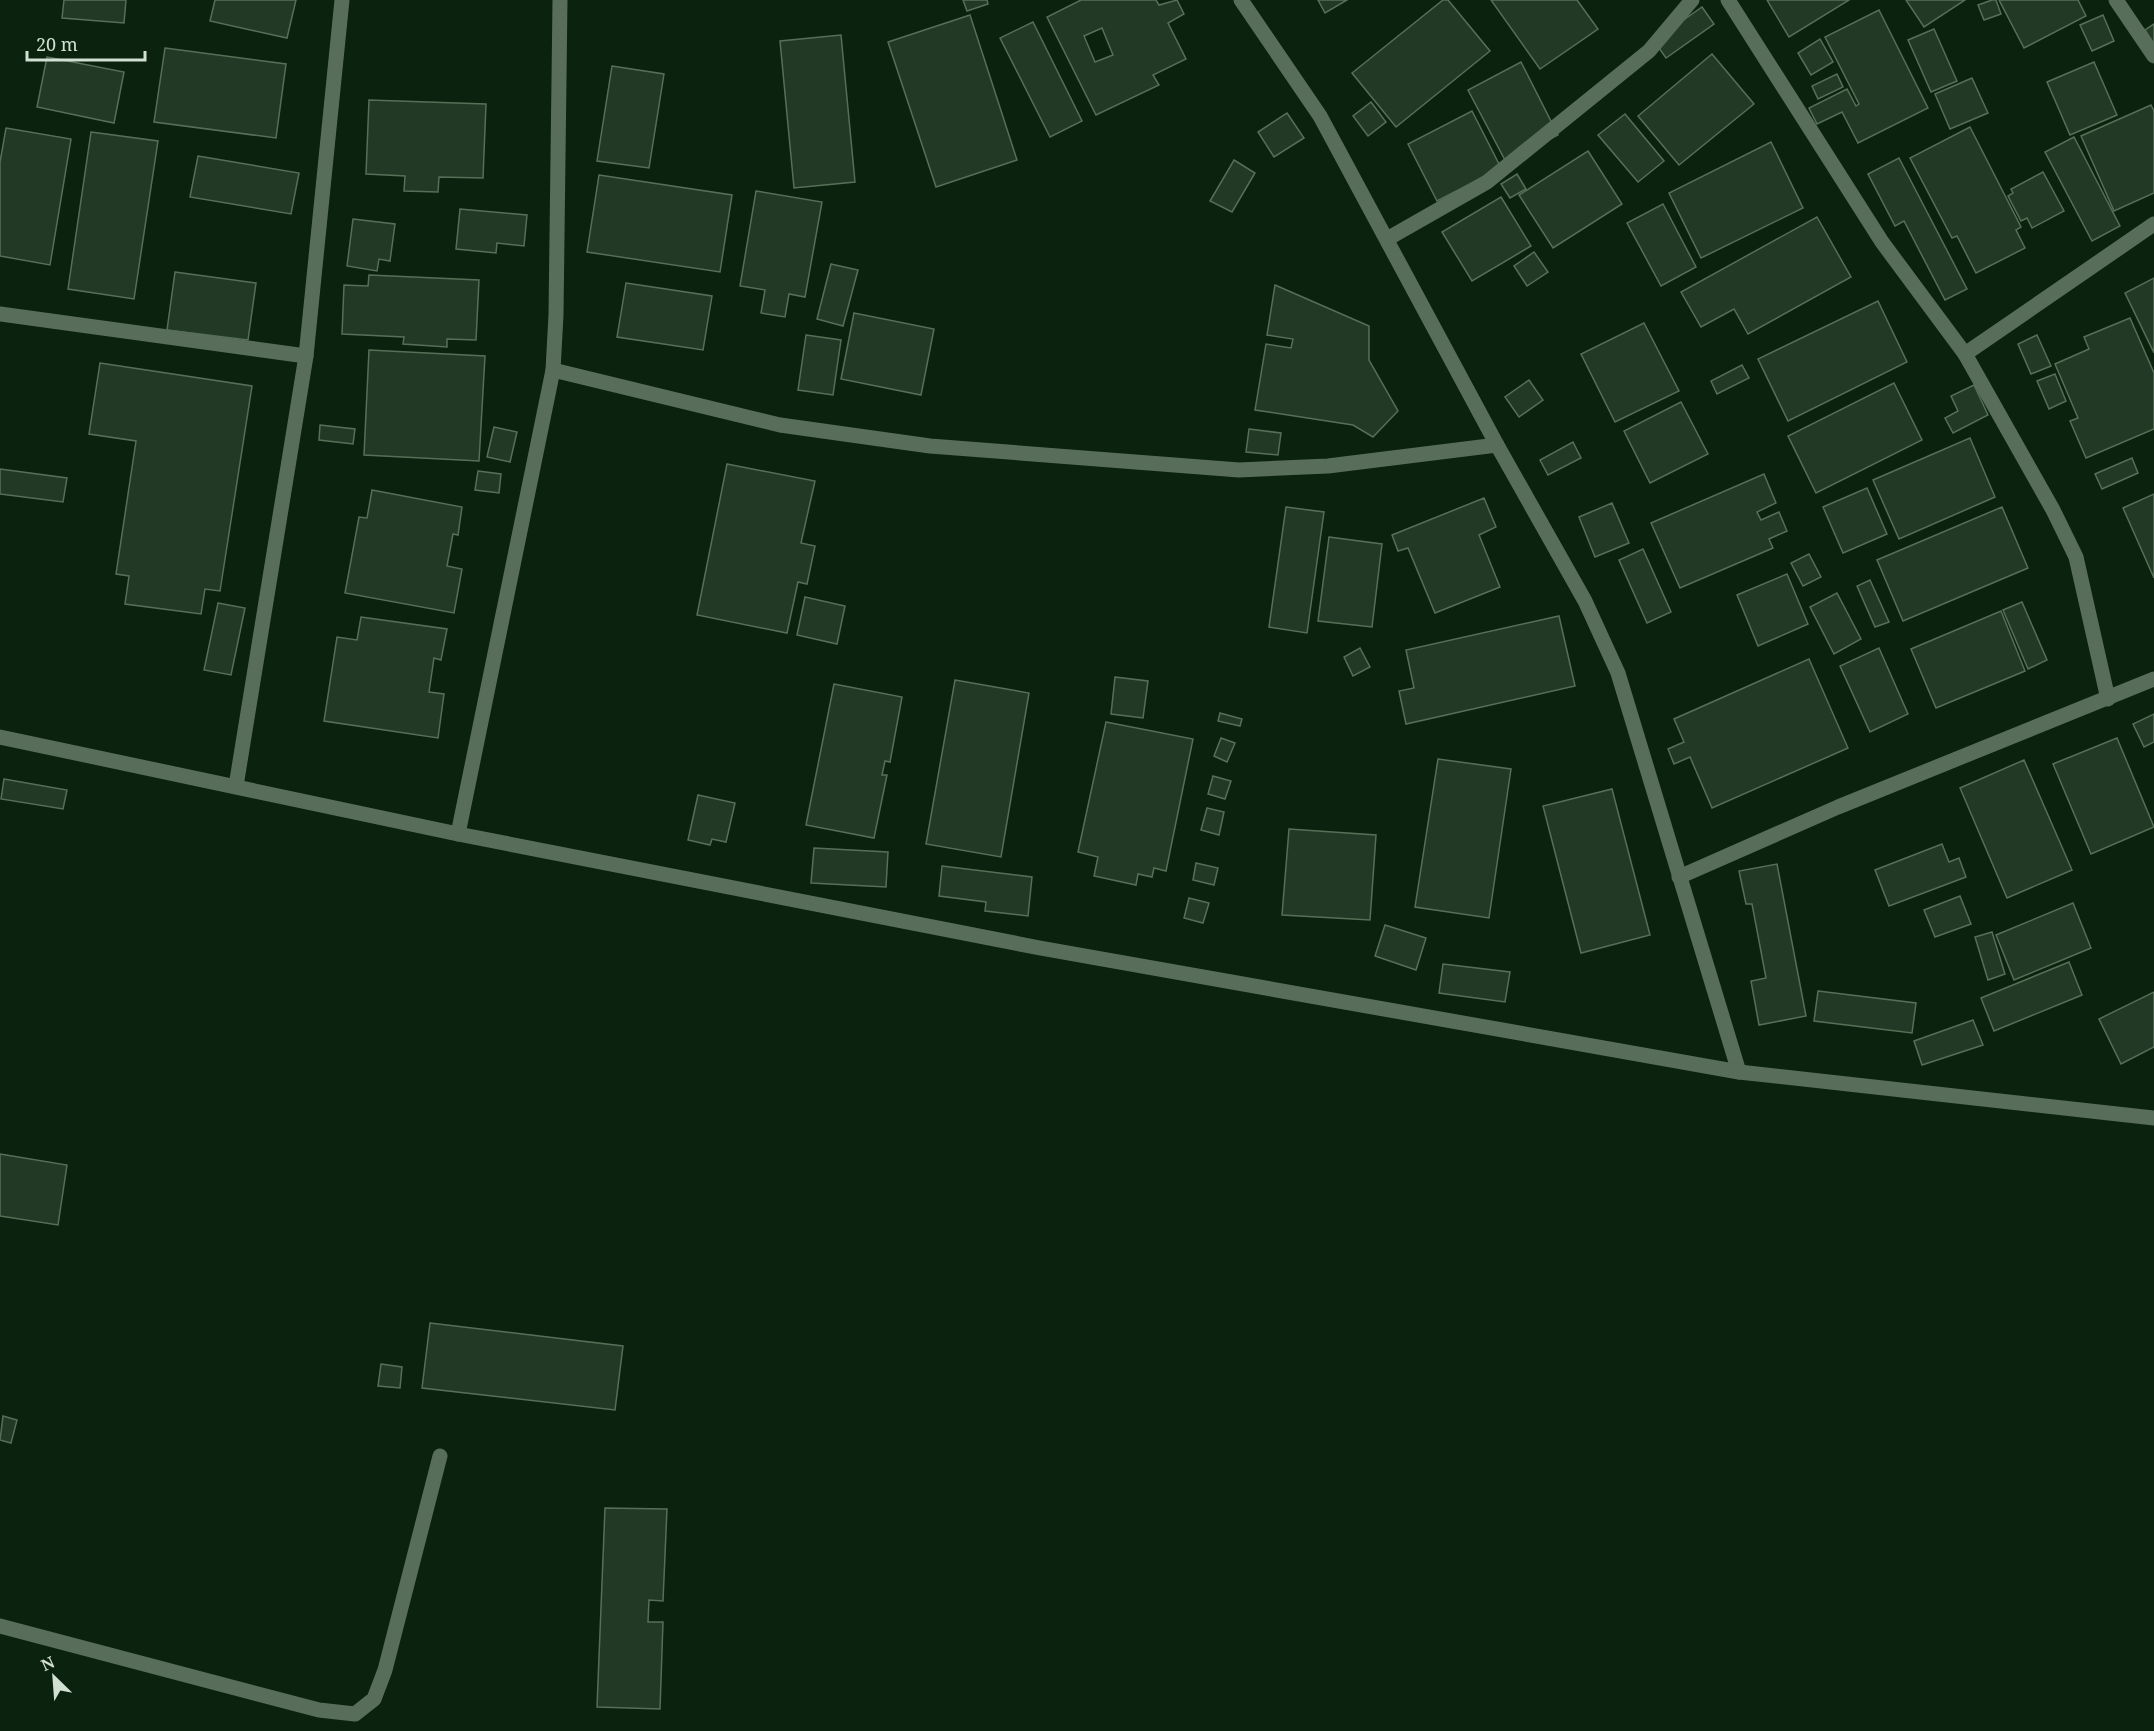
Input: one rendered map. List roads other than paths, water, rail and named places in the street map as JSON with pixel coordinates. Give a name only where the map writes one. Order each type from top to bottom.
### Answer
[{"type":"street","points":[[236,786],[306,356],[342,0]]},
{"type":"street","points":[[458,834],[553,370],[560,0]]},
{"type":"street","points":[[1241,0],[1320,116],[1497,445],[1585,600],[1618,673],[1738,1072]]},
{"type":"street","points":[[1387,239],[1487,182],[1649,51],[1692,0]]},
{"type":"street","points":[[1728,0],[1882,242],[1965,354],[2053,510],[2076,557],[2108,699]]},
{"type":"street","points":[[2116,0],[2154,56]]},
{"type":"street","points":[[1965,354],[2154,224]]},
{"type":"street","points":[[0,314],[306,356]]},
{"type":"street","points":[[553,370],[780,425],[930,446],[1239,470],[1328,466],[1497,445]]},
{"type":"street","points":[[1679,877],[1838,807],[2154,679]]},
{"type":"street","points":[[0,737],[458,834],[1040,948],[1738,1072],[2154,1118]]},
{"type":"street","points":[[0,1626],[319,1710],[355,1714],[374,1700],[385,1670],[440,1456]]}]
